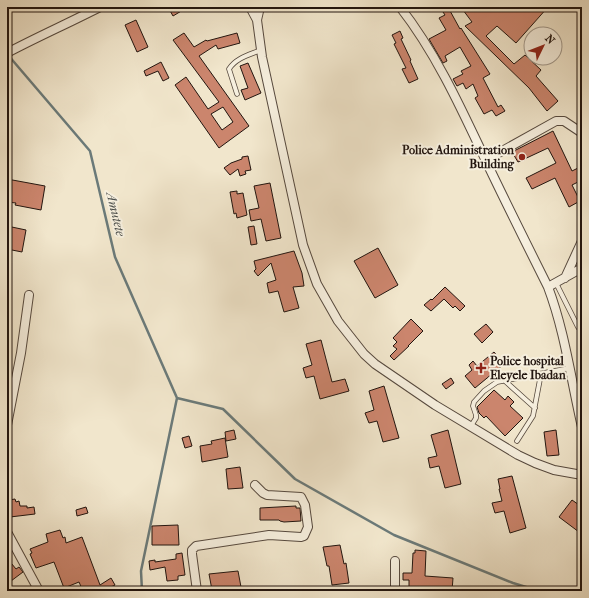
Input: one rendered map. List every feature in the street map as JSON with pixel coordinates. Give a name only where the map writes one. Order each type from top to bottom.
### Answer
[{"type":"street","points":[[7,53],[100,7]]},
{"type":"street","points":[[250,7],[257,20]]},
{"type":"street","points":[[260,7],[257,20],[261,50],[303,245],[317,284],[338,321],[364,354],[375,364],[412,390],[471,426],[490,440],[535,463],[554,470],[582,476]]},
{"type":"street","points":[[400,7],[424,41],[449,86],[552,285],[555,306],[582,426]]},
{"type":"street","points":[[486,160],[556,120],[564,121],[582,133]]},
{"type":"street","points":[[565,278],[582,241]]},
{"type":"street","points":[[552,285],[582,268]]},
{"type":"street","points":[[7,425],[21,353],[29,295]]},
{"type":"street","points":[[197,591],[192,554],[192,550],[196,546],[269,535],[301,537],[306,534],[308,527],[305,505],[301,497],[267,495],[262,493],[255,485]]},
{"type":"street","points":[[7,532],[39,591]]},
{"type":"street","points":[[395,561],[395,591]]},
{"type":"lane","points":[[237,94],[229,69],[232,65],[244,57],[261,50]]},
{"type":"lane","points":[[552,285],[582,332]]},
{"type":"lane","points":[[471,426],[476,418],[473,406],[474,402],[490,386],[497,382],[570,368]]},
{"type":"lane","points":[[517,441],[533,416],[541,374]]},
{"type":"lane","points":[[505,381],[535,408]]},
{"type":"building","points":[[168,7],[188,7],[173,16]]},
{"type":"building","points":[[467,7],[548,7],[531,26],[523,26],[523,35],[516,43],[497,26],[486,36],[514,64],[523,57],[523,66],[537,66],[541,70],[536,76],[558,101],[547,111],[529,88],[465,26],[472,22],[463,10]]},
{"type":"building","points":[[449,9],[460,29],[461,28],[490,74],[483,78],[498,107],[501,105],[505,111],[496,116],[492,110],[484,114],[475,98],[478,96],[473,84],[466,89],[463,83],[457,86],[453,79],[463,74],[461,71],[471,66],[460,47],[445,56],[447,61],[443,63],[429,39],[446,30],[439,18],[445,15],[443,12]]},
{"type":"building","points":[[136,20],[148,47],[137,52],[125,25]]},
{"type":"building","points":[[400,31],[403,38],[401,39],[418,79],[409,83],[402,69],[406,68],[394,44],[396,43],[392,35]]},
{"type":"building","points":[[184,33],[194,47],[206,40],[237,33],[240,43],[218,49],[216,45],[199,56],[249,126],[219,148],[175,85],[186,77],[208,109],[219,102],[173,40]],"holes":[[[223,107],[233,122],[222,130],[211,114]]]},
{"type":"building","points":[[161,62],[169,78],[163,81],[158,71],[146,76],[144,71]]},
{"type":"building","points":[[248,63],[261,93],[245,100],[241,90],[248,88],[240,66]]},
{"type":"building","name":"Police Administration Building","points":[[553,131],[572,171],[582,166],[582,180],[572,185],[580,201],[569,207],[555,178],[532,189],[526,178],[556,163],[548,148],[518,162],[512,152]]},
{"type":"building","points":[[248,156],[251,170],[245,171],[246,174],[240,176],[238,169],[230,175],[224,168],[231,163],[242,159],[242,157]]},
{"type":"building","points":[[7,179],[45,186],[41,210],[7,202]]},
{"type":"building","points":[[270,183],[281,238],[266,241],[261,219],[251,221],[249,210],[259,208],[254,186]]},
{"type":"building","points":[[237,191],[237,194],[243,193],[247,215],[237,218],[236,213],[234,214],[230,192]]},
{"type":"building","points":[[7,226],[26,230],[22,252],[7,249]]},
{"type":"building","points":[[254,226],[257,244],[251,245],[248,227]]},
{"type":"building","points":[[378,248],[398,285],[375,298],[354,261]]},
{"type":"building","points":[[294,251],[302,273],[304,286],[293,287],[299,308],[284,312],[278,291],[269,293],[267,283],[276,280],[271,263],[258,276],[254,271],[256,269],[254,261]]},
{"type":"building","points":[[445,287],[465,306],[460,311],[455,306],[453,308],[444,299],[431,311],[424,305],[431,299],[432,300]]},
{"type":"building","points":[[411,319],[423,331],[394,360],[390,356],[397,349],[393,346],[397,342],[393,338]]},
{"type":"building","points":[[486,324],[493,332],[482,343],[474,334]]},
{"type":"building","points":[[321,340],[332,382],[345,379],[349,391],[320,399],[314,376],[306,378],[303,368],[312,365],[306,344]]},
{"type":"building","points":[[494,352],[504,364],[475,388],[465,376],[472,370],[469,365],[473,361],[477,366]]},
{"type":"building","points":[[451,378],[454,383],[446,389],[442,384]]},
{"type":"building","points":[[384,386],[399,438],[383,442],[377,421],[369,423],[365,413],[374,410],[369,391]]},
{"type":"building","points":[[494,390],[505,400],[508,396],[514,402],[510,406],[523,418],[505,436],[486,416],[484,418],[479,413],[477,407]]},
{"type":"building","points":[[234,430],[236,439],[226,441],[225,432]]},
{"type":"building","points":[[448,430],[461,484],[445,488],[439,466],[430,468],[428,458],[437,456],[431,435]]},
{"type":"building","points":[[556,430],[559,455],[547,456],[544,432]]},
{"type":"building","points":[[189,436],[192,446],[185,448],[182,438]]},
{"type":"building","points":[[225,438],[228,457],[202,462],[200,446],[212,444],[211,441]]},
{"type":"building","points":[[240,467],[243,488],[228,489],[226,469]]},
{"type":"building","points":[[512,476],[526,528],[510,533],[504,511],[495,513],[492,503],[502,501],[498,479]]},
{"type":"building","points":[[15,499],[16,502],[19,501],[20,506],[27,506],[27,508],[34,507],[35,514],[10,517],[9,500]]},
{"type":"building","points":[[572,500],[582,507],[582,528],[579,532],[559,517]]},
{"type":"building","points":[[296,506],[296,508],[300,508],[301,521],[284,522],[279,520],[260,520],[260,508]]},
{"type":"building","points":[[86,507],[88,513],[77,516],[76,510]]},
{"type":"building","points":[[178,525],[179,545],[152,545],[152,526]]},
{"type":"building","points":[[60,530],[63,538],[65,537],[66,543],[82,537],[100,585],[111,578],[115,585],[103,591],[83,591],[79,582],[64,588],[54,562],[36,568],[30,554],[32,553],[30,549],[48,542],[46,534]]},
{"type":"building","points":[[340,545],[344,564],[346,563],[349,583],[332,585],[329,566],[327,566],[323,547]]},
{"type":"building","points":[[415,550],[426,551],[425,576],[453,578],[452,591],[409,591],[409,580],[403,580],[403,573],[412,573],[413,553],[415,553]]},
{"type":"building","points":[[182,553],[185,575],[178,576],[178,580],[167,581],[165,567],[150,570],[149,561],[155,560],[155,562],[176,559],[176,554]]},
{"type":"building","points":[[7,558],[16,569],[19,567],[23,572],[7,584]]},
{"type":"building","points":[[238,571],[241,587],[212,590],[209,574]]},
{"type":"waterway","name":"Amutete","points":[[8,55],[90,151],[115,257],[177,398]]},
{"type":"waterway","points":[[177,398],[223,409],[295,479],[394,535],[513,583],[539,591]]},
{"type":"waterway","points":[[142,591],[141,571],[177,398]]},
{"type":"place","name":"Police Administration Building","points":[[522,157]]},
{"type":"place","name":"Police hospital Eleyele Ibadan","points":[[481,368]]}]
